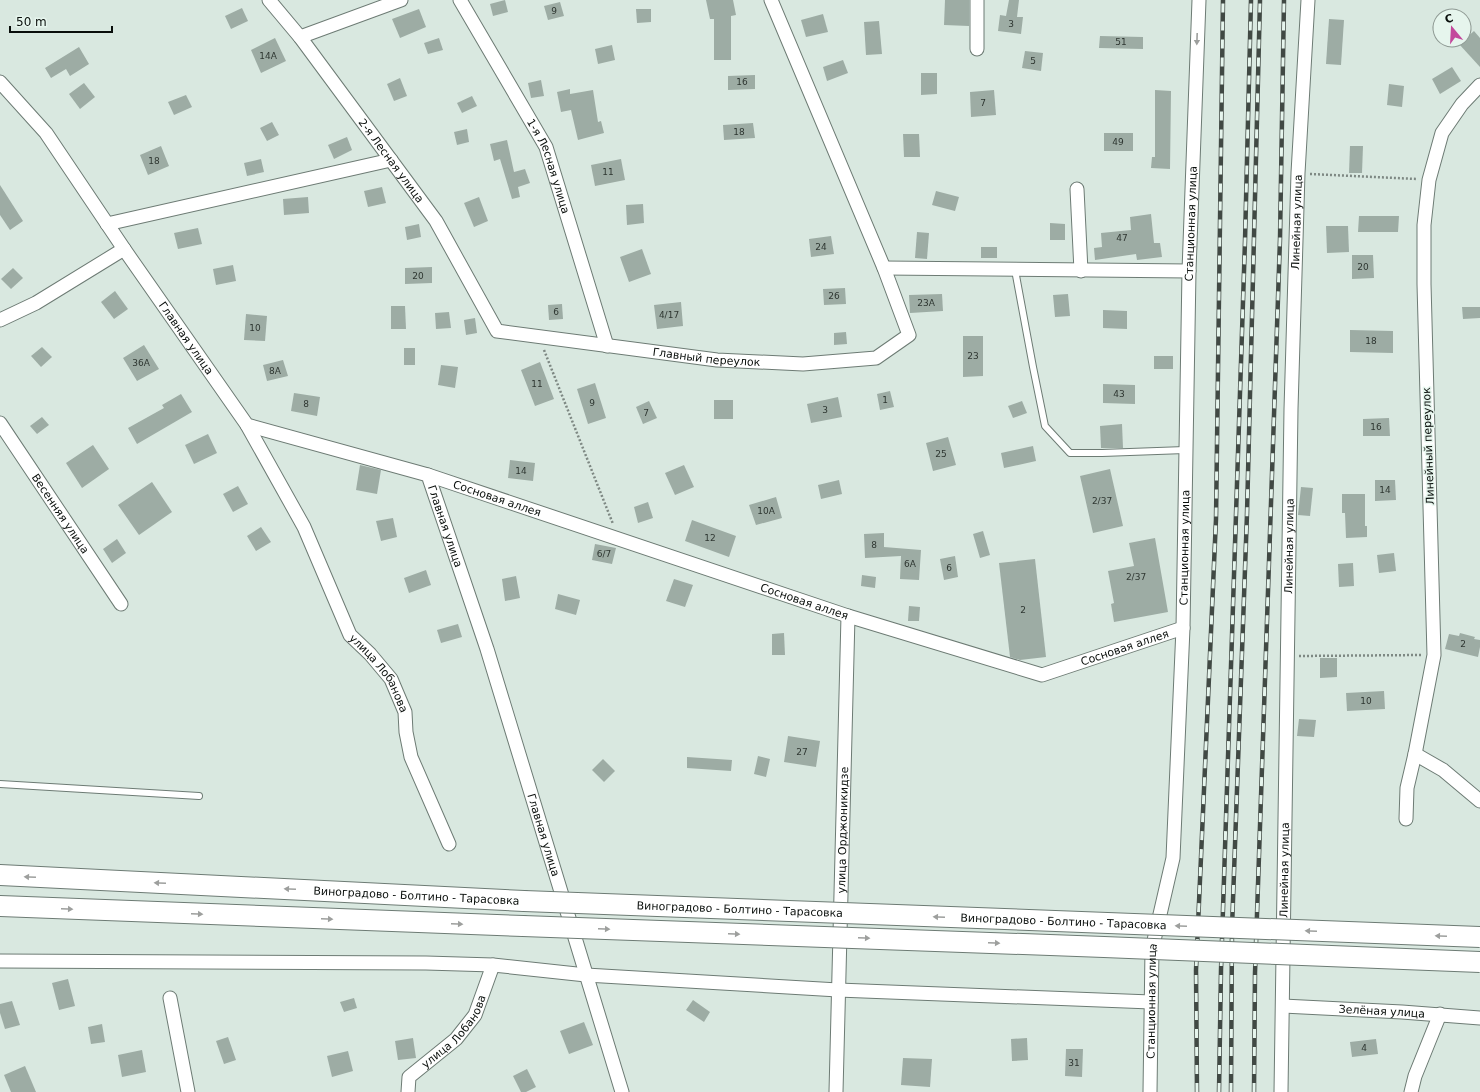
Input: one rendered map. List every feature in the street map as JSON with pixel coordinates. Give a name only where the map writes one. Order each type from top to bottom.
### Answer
[{"type":"main road","name":"Виноградово - Болтино - Тарасовка","points":[[0,875],[524,901],[1480,937]]},
{"type":"main road","name":"Виноградово - Болтино - Тарасовка","points":[[0,906],[1072,945],[1480,962]]},
{"type":"street","name":"2-я Лесная улица","points":[[269,0],[300,37],[436,221],[497,331]]},
{"type":"street","points":[[300,37],[401,0]]},
{"type":"street","name":"1-я Лесная улица","points":[[460,0],[546,147],[607,346]]},
{"type":"street","points":[[771,0],[884,268],[1189,271]]},
{"type":"street","points":[[977,49],[978,0]]},
{"type":"street","name":"Станционная улица","points":[[1150,1092],[1152,949],[1173,858],[1183,628],[1189,271],[1199,0]]},
{"type":"street","name":"Линейная улица","points":[[1281,1092],[1291,417],[1298,173],[1308,0]]},
{"type":"street","name":"Главная улица","points":[[0,82],[46,133],[124,249],[247,425],[428,475],[487,649],[622,1092]]},
{"type":"street","name":"Линейный переулок","points":[[1406,819],[1407,788],[1434,655],[1424,284],[1424,225],[1429,180],[1442,133],[1462,104],[1480,85]]},
{"type":"street","points":[[107,224],[391,160]]},
{"type":"street","points":[[1077,189],[1081,271]]},
{"type":"street","points":[[0,320],[36,303],[124,249]]},
{"type":"street","name":"Главный переулок","points":[[497,331],[717,360],[803,364],[876,358],[909,335],[884,268]]},
{"type":"street","name":"Весенняя улица","points":[[0,422],[121,604]]},
{"type":"street","name":"улица Лобанова","points":[[247,425],[304,527],[350,635],[370,654],[391,679],[405,712],[406,732],[411,757],[449,844]]},
{"type":"street","name":"Сосновая аллея","points":[[428,475],[848,616],[1042,675],[1183,628]]},
{"type":"street","name":"улица Орджоникидзе","points":[[836,1092],[848,616]]},
{"type":"street","points":[[1415,754],[1443,770],[1480,802]]},
{"type":"street","points":[[0,961],[315,962],[493,965],[586,975],[838,990],[1151,1002]]},
{"type":"street","name":"улица Лобанова","points":[[408,1092],[409,1077],[456,1039],[476,1015],[493,965]]},
{"type":"street","points":[[170,998],[188,1092]]},
{"type":"street","name":"Зелёная улица","points":[[1283,1006],[1440,1014],[1480,1018]]},
{"type":"street","points":[[1411,1092],[1415,1076],[1440,1014]]},
{"type":"lane","points":[[1015,270],[1045,426],[1070,453],[1185,450]]},
{"type":"lane","points":[[0,784],[199,796]]},
{"type":"path","points":[[1298,173],[1429,180]]},
{"type":"path","points":[[538,337],[619,539]]},
{"type":"path","points":[[1287,656],[1434,655]]},
{"type":"building","points":[[505,0],[508,12],[493,16],[490,4]]},
{"type":"building","points":[[706,0],[733,0],[736,15],[731,16],[731,60],[714,60],[714,19],[710,19]]},
{"type":"building","points":[[945,0],[969,0],[969,26],[944,25]]},
{"type":"building","points":[[1009,0],[1019,0],[1017,17],[1023,17],[1021,34],[998,31],[1000,15],[1006,16]]},
{"type":"building","points":[[560,2],[564,16],[548,20],[544,6]]},
{"type":"building","points":[[242,8],[248,21],[231,29],[225,16]]},
{"type":"building","points":[[419,9],[426,27],[400,38],[392,19]]},
{"type":"building","points":[[636,9],[651,9],[651,22],[637,23]]},
{"type":"building","points":[[823,14],[828,32],[806,37],[801,20]]},
{"type":"building","points":[[1329,19],[1344,20],[1341,65],[1326,64]]},
{"type":"building","points":[[879,21],[882,54],[866,55],[864,22]]},
{"type":"building","points":[[1474,31],[1480,38],[1480,67],[1463,48],[1472,48],[1472,33]]},
{"type":"building","points":[[1100,36],[1143,37],[1143,49],[1099,48]]},
{"type":"building","points":[[275,38],[286,61],[261,73],[251,50]]},
{"type":"building","points":[[439,38],[443,50],[428,54],[424,43]]},
{"type":"building","points":[[612,45],[615,60],[598,64],[595,49]]},
{"type":"building","points":[[79,47],[89,64],[70,76],[66,69],[51,78],[45,68]]},
{"type":"building","points":[[1025,51],[1043,53],[1041,71],[1022,68]]},
{"type":"building","points":[[843,60],[848,73],[827,81],[823,67]]},
{"type":"building","points":[[1452,67],[1461,81],[1440,94],[1432,79]]},
{"type":"building","points":[[921,73],[937,73],[937,94],[921,95]]},
{"type":"building","points":[[755,75],[755,89],[728,90],[728,76]]},
{"type":"building","points":[[400,78],[407,96],[394,101],[387,84]]},
{"type":"building","points":[[541,80],[544,96],[531,98],[528,83]]},
{"type":"building","points":[[84,83],[95,97],[80,109],[69,94]]},
{"type":"building","points":[[1389,84],[1404,86],[1402,107],[1387,105]]},
{"type":"building","points":[[570,89],[570,94],[593,90],[598,122],[601,121],[604,133],[578,140],[571,110],[561,112],[557,92]]},
{"type":"building","points":[[994,90],[996,115],[971,117],[970,92]]},
{"type":"building","points":[[1155,90],[1171,91],[1170,169],[1151,168],[1152,157],[1155,157]]},
{"type":"building","points":[[186,95],[192,107],[174,115],[168,102]]},
{"type":"building","points":[[472,96],[477,106],[462,113],[457,103]]},
{"type":"building","points":[[272,122],[279,135],[267,141],[260,128]]},
{"type":"building","points":[[753,123],[755,138],[724,140],[723,125]]},
{"type":"building","points":[[467,129],[469,142],[457,145],[454,132]]},
{"type":"building","points":[[1104,133],[1133,133],[1133,151],[1104,151]]},
{"type":"building","points":[[903,134],[919,134],[920,157],[904,157]]},
{"type":"building","points":[[347,137],[352,150],[334,159],[328,145]]},
{"type":"building","points":[[507,140],[514,172],[525,169],[530,183],[518,187],[520,197],[512,199],[500,159],[494,161],[490,144]]},
{"type":"building","points":[[161,146],[169,166],[148,175],[140,155]]},
{"type":"building","points":[[1350,146],[1363,146],[1362,173],[1349,173]]},
{"type":"building","points":[[261,159],[264,172],[247,176],[244,163]]},
{"type":"building","points":[[621,159],[625,180],[595,186],[591,165]]},
{"type":"building","points":[[0,185],[23,221],[10,230],[0,215]]},
{"type":"building","points":[[382,187],[386,203],[368,207],[364,191]]},
{"type":"building","points":[[936,191],[959,197],[955,211],[932,205]]},
{"type":"building","points":[[308,197],[309,213],[284,215],[283,199]]},
{"type":"building","points":[[479,197],[488,221],[474,227],[464,203]]},
{"type":"building","points":[[643,204],[644,223],[627,225],[626,205]]},
{"type":"building","points":[[1151,214],[1154,243],[1160,243],[1162,257],[1137,260],[1136,254],[1095,260],[1094,248],[1102,247],[1101,233],[1131,230],[1130,217]]},
{"type":"building","points":[[1359,216],[1399,216],[1398,232],[1358,232]]},
{"type":"building","points":[[1050,223],[1065,224],[1065,240],[1050,240]]},
{"type":"building","points":[[419,224],[421,237],[407,240],[405,227]]},
{"type":"building","points":[[1326,226],[1348,226],[1349,252],[1327,253]]},
{"type":"building","points":[[198,228],[202,244],[178,249],[174,233]]},
{"type":"building","points":[[917,232],[929,233],[927,259],[915,258]]},
{"type":"building","points":[[831,236],[834,254],[811,257],[809,239]]},
{"type":"building","points":[[981,247],[997,247],[997,258],[981,258]]},
{"type":"building","points":[[642,249],[651,274],[629,282],[620,257]]},
{"type":"building","points":[[1352,255],[1373,255],[1374,278],[1352,279]]},
{"type":"building","points":[[233,265],[236,281],[216,285],[213,269]]},
{"type":"building","points":[[432,267],[432,283],[405,284],[405,268]]},
{"type":"building","points":[[13,268],[23,278],[11,289],[1,279]]},
{"type":"building","points":[[845,288],[846,304],[824,305],[823,289]]},
{"type":"building","points":[[115,291],[128,309],[114,319],[101,302]]},
{"type":"building","points":[[942,294],[943,311],[910,313],[909,295]]},
{"type":"building","points":[[1068,294],[1070,316],[1055,317],[1053,295]]},
{"type":"building","points":[[681,302],[683,326],[657,329],[654,305]]},
{"type":"building","points":[[562,304],[563,319],[549,320],[548,305]]},
{"type":"building","points":[[391,306],[405,306],[406,329],[391,329]]},
{"type":"building","points":[[1462,307],[1480,307],[1480,318],[1463,319]]},
{"type":"building","points":[[1103,310],[1127,311],[1127,329],[1103,328]]},
{"type":"building","points":[[449,312],[451,328],[436,329],[435,313]]},
{"type":"building","points":[[246,314],[267,316],[265,341],[244,340]]},
{"type":"building","points":[[475,318],[477,333],[466,335],[464,320]]},
{"type":"building","points":[[1350,330],[1393,331],[1393,353],[1350,352]]},
{"type":"building","points":[[846,332],[847,344],[834,345],[834,333]]},
{"type":"building","points":[[963,336],[983,336],[983,376],[963,377]]},
{"type":"building","points":[[144,345],[159,369],[137,381],[123,358]]},
{"type":"building","points":[[42,347],[52,357],[41,367],[31,356]]},
{"type":"building","points":[[404,348],[415,348],[415,365],[404,365]]},
{"type":"building","points":[[1154,356],[1173,356],[1173,369],[1154,369]]},
{"type":"building","points":[[283,360],[288,376],[267,381],[263,365]]},
{"type":"building","points":[[540,362],[554,399],[535,406],[521,370]]},
{"type":"building","points":[[441,365],[458,367],[455,388],[438,385]]},
{"type":"building","points":[[595,383],[606,418],[588,424],[577,389]]},
{"type":"building","points":[[1103,384],[1135,385],[1135,404],[1103,403]]},
{"type":"building","points":[[890,391],[894,407],[880,410],[877,394]]},
{"type":"building","points":[[294,393],[320,397],[317,416],[291,411]]},
{"type":"building","points":[[181,394],[192,412],[137,444],[128,428],[164,408],[162,405]]},
{"type":"building","points":[[838,397],[842,417],[811,423],[807,404]]},
{"type":"building","points":[[714,400],[733,400],[733,419],[714,419]]},
{"type":"building","points":[[649,401],[657,418],[643,424],[636,407]]},
{"type":"building","points":[[1022,401],[1027,413],[1013,418],[1008,406]]},
{"type":"building","points":[[42,417],[49,425],[37,434],[30,426]]},
{"type":"building","points":[[1389,418],[1390,436],[1363,436],[1363,419]]},
{"type":"building","points":[[1122,424],[1123,448],[1101,448],[1100,426]]},
{"type":"building","points":[[208,434],[217,453],[194,464],[185,445]]},
{"type":"building","points":[[948,437],[956,465],[933,471],[926,443]]},
{"type":"building","points":[[93,445],[109,469],[82,488],[66,463]]},
{"type":"building","points":[[1033,446],[1036,461],[1004,468],[1001,453]]},
{"type":"building","points":[[510,460],[535,463],[533,481],[508,478]]},
{"type":"building","points":[[360,465],[381,470],[377,494],[356,490]]},
{"type":"building","points":[[684,465],[694,487],[675,495],[665,473]]},
{"type":"building","points":[[1110,469],[1123,526],[1093,533],[1080,476]]},
{"type":"building","points":[[839,480],[842,494],[821,499],[818,485]]},
{"type":"building","points":[[1375,480],[1395,480],[1396,500],[1375,501]]},
{"type":"building","points":[[152,482],[172,512],[139,535],[118,505]]},
{"type":"building","points":[[238,486],[248,504],[233,512],[223,494]]},
{"type":"building","points":[[1301,487],[1313,488],[1310,516],[1298,515]]},
{"type":"building","points":[[1342,494],[1365,494],[1365,526],[1367,526],[1367,537],[1346,538],[1345,513],[1342,513]]},
{"type":"building","points":[[776,497],[782,518],[756,525],[749,505]]},
{"type":"building","points":[[648,502],[653,518],[638,523],[634,507]]},
{"type":"building","points":[[393,518],[397,537],[381,541],[376,521]]},
{"type":"building","points":[[692,520],[736,536],[729,557],[685,541]]},
{"type":"building","points":[[261,527],[271,542],[256,551],[247,536]]},
{"type":"building","points":[[983,531],[990,555],[980,558],[973,534]]},
{"type":"building","points":[[884,533],[884,547],[921,550],[919,580],[900,579],[901,556],[865,558],[864,534]]},
{"type":"building","points":[[1155,538],[1168,612],[1114,622],[1111,604],[1114,603],[1108,571],[1134,566],[1129,543]]},
{"type":"building","points":[[117,539],[126,553],[112,563],[103,549]]},
{"type":"building","points":[[595,544],[616,548],[612,564],[592,560]]},
{"type":"building","points":[[1394,553],[1396,571],[1379,573],[1377,555]]},
{"type":"building","points":[[955,556],[958,577],[944,580],[940,559]]},
{"type":"building","points":[[1035,559],[1046,657],[1020,660],[1010,657],[999,563]]},
{"type":"building","points":[[1353,563],[1354,586],[1339,587],[1338,564]]},
{"type":"building","points":[[426,570],[431,585],[409,593],[404,578]]},
{"type":"building","points":[[862,575],[876,577],[875,588],[861,586]]},
{"type":"building","points":[[516,576],[520,598],[505,601],[502,579]]},
{"type":"building","points":[[674,579],[693,585],[685,607],[666,601]]},
{"type":"building","points":[[558,594],[580,600],[576,615],[555,609]]},
{"type":"building","points":[[909,606],[920,607],[919,621],[908,621]]},
{"type":"building","points":[[458,624],[462,637],[441,643],[437,630]]},
{"type":"building","points":[[784,633],[785,655],[772,655],[772,634]]},
{"type":"building","points":[[1460,633],[1480,640],[1478,657],[1445,649],[1449,634],[1459,636]]},
{"type":"building","points":[[1320,658],[1337,658],[1337,677],[1320,678]]},
{"type":"building","points":[[1384,691],[1385,709],[1347,711],[1346,693]]},
{"type":"building","points":[[1299,719],[1316,720],[1314,737],[1297,736]]},
{"type":"building","points":[[788,736],[820,741],[816,767],[784,762]]},
{"type":"building","points":[[758,756],[770,759],[766,777],[754,774]]},
{"type":"building","points":[[687,757],[732,760],[731,771],[687,768]]},
{"type":"building","points":[[603,759],[615,771],[604,782],[592,770]]},
{"type":"building","points":[[68,979],[75,1006],[59,1010],[52,983]]},
{"type":"building","points":[[354,998],[357,1008],[344,1012],[340,1002]]},
{"type":"building","points":[[693,1000],[710,1012],[704,1022],[686,1010]]},
{"type":"building","points":[[12,1001],[20,1025],[5,1029],[0,1013],[0,1004]]},
{"type":"building","points":[[584,1022],[593,1045],[569,1054],[560,1031]]},
{"type":"building","points":[[102,1024],[105,1042],[91,1044],[88,1027]]},
{"type":"building","points":[[228,1037],[236,1060],[224,1064],[216,1041]]},
{"type":"building","points":[[413,1038],[416,1058],[398,1060],[395,1041]]},
{"type":"building","points":[[1027,1038],[1028,1060],[1012,1061],[1011,1039]]},
{"type":"building","points":[[1376,1039],[1378,1054],[1352,1057],[1350,1042]]},
{"type":"building","points":[[1066,1049],[1083,1049],[1082,1077],[1065,1076]]},
{"type":"building","points":[[142,1050],[146,1072],[122,1077],[118,1055]]},
{"type":"building","points":[[348,1051],[353,1071],[332,1077],[327,1056]]},
{"type":"building","points":[[903,1058],[932,1059],[930,1087],[901,1085]]},
{"type":"building","points":[[25,1066],[36,1092],[11,1092],[4,1075]]},
{"type":"building","points":[[527,1069],[536,1087],[526,1092],[521,1092],[513,1076]]},
{"type":"railway","points":[[1197,1092],[1196,970],[1216,519],[1223,0]]},
{"type":"railway","points":[[1219,1092],[1221,970],[1245,241],[1251,0]]},
{"type":"railway","points":[[1231,1092],[1232,928],[1247,514],[1260,0]]},
{"type":"railway","points":[[1254,1092],[1255,973],[1280,239],[1284,0]]}]
